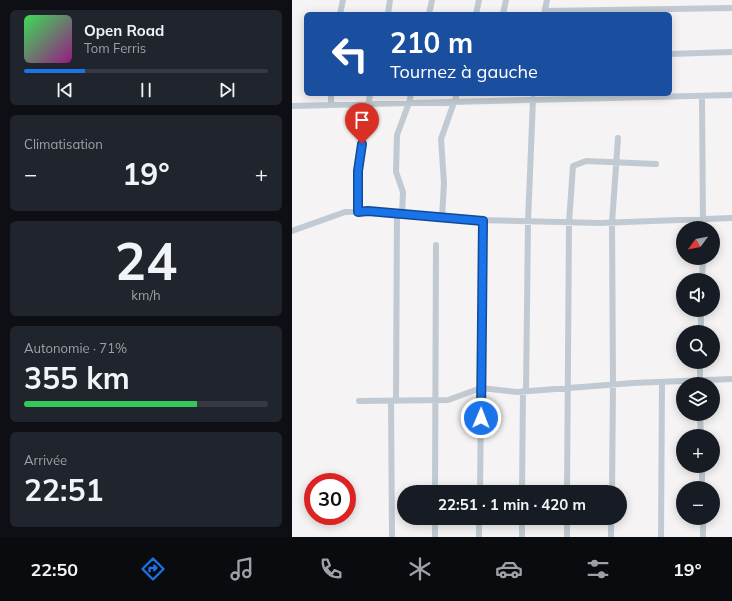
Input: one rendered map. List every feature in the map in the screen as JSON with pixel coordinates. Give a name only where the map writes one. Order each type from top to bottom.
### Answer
[{"type":"street","points":[[340,12],[343,0]]},
{"type":"street","points":[[388,12],[390,0]]},
{"type":"street","points":[[429,12],[432,0]]},
{"type":"street","points":[[476,12],[479,0]]},
{"type":"street","points":[[503,12],[506,0]]},
{"type":"street","points":[[544,12],[547,0]]},
{"type":"street","points":[[582,12],[732,8]]},
{"type":"street","points":[[672,54],[732,52]]},
{"type":"street","points":[[292,106],[455,101],[486,97],[525,97],[533,99],[732,95]]},
{"type":"street","points":[[330,105],[331,96]]},
{"type":"street","points":[[358,212],[358,171],[370,96]]},
{"type":"street","points":[[392,537],[394,401],[402,192],[396,172],[397,135],[411,96]]},
{"type":"street","points":[[442,218],[444,183],[441,139],[456,96]]},
{"type":"street","points":[[702,96],[703,219]]},
{"type":"street","points":[[522,485],[528,222],[533,99]]},
{"type":"street","points":[[612,485],[612,223],[618,138]]},
{"type":"street","points":[[567,485],[569,223],[573,166],[586,161],[656,164]]},
{"type":"street","points":[[292,231],[345,212],[368,211],[483,221],[569,223],[612,223],[732,218]]},
{"type":"street","points":[[480,485],[483,221]]},
{"type":"street","points":[[435,485],[436,245]]},
{"type":"street","points":[[720,380],[732,379]]},
{"type":"street","points":[[661,537],[662,382]]},
{"type":"street","points":[[359,400],[448,400],[481,388],[524,391],[613,384],[676,382]]},
{"type":"street","points":[[435,525],[435,537]]},
{"type":"street","points":[[479,525],[479,537]]},
{"type":"street","points":[[522,525],[522,537]]},
{"type":"street","points":[[567,525],[567,537]]},
{"type":"street","points":[[611,537],[612,525]]},
{"type":"street","points":[[703,525],[703,537]]},
{"type":"route","points":[[362,144],[358,171],[358,212],[368,211],[483,221],[481,418]]}]
